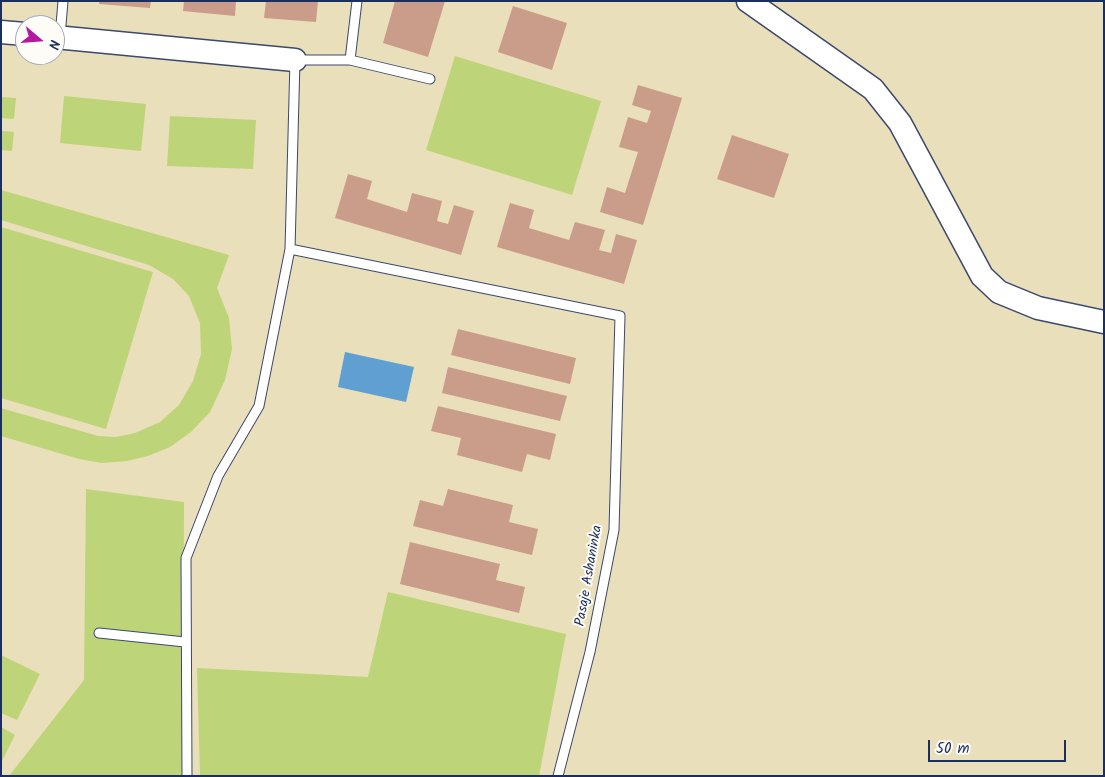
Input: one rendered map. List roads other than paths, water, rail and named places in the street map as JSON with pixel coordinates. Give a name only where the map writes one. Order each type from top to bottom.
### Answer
[{"type":"street","points":[[748,1],[873,89],[900,124],[982,276],[999,292],[1038,308],[1104,322]]},
{"type":"street","points":[[1,32],[15,33]]},
{"type":"street","points":[[65,38],[295,60]]},
{"type":"lane","points":[[61,15],[63,1]]},
{"type":"lane","points":[[350,60],[357,1]]},
{"type":"lane","points":[[187,776],[186,558],[218,476],[259,406],[290,249],[295,60],[350,60],[430,79]]},
{"type":"lane","name":"Pasaje Ashaninka","points":[[290,249],[620,316],[614,530],[590,652],[558,776]]},
{"type":"lane","points":[[99,633],[185,642]]},
{"type":"water","points":[[345,352],[414,367],[406,402],[338,387]]}]
